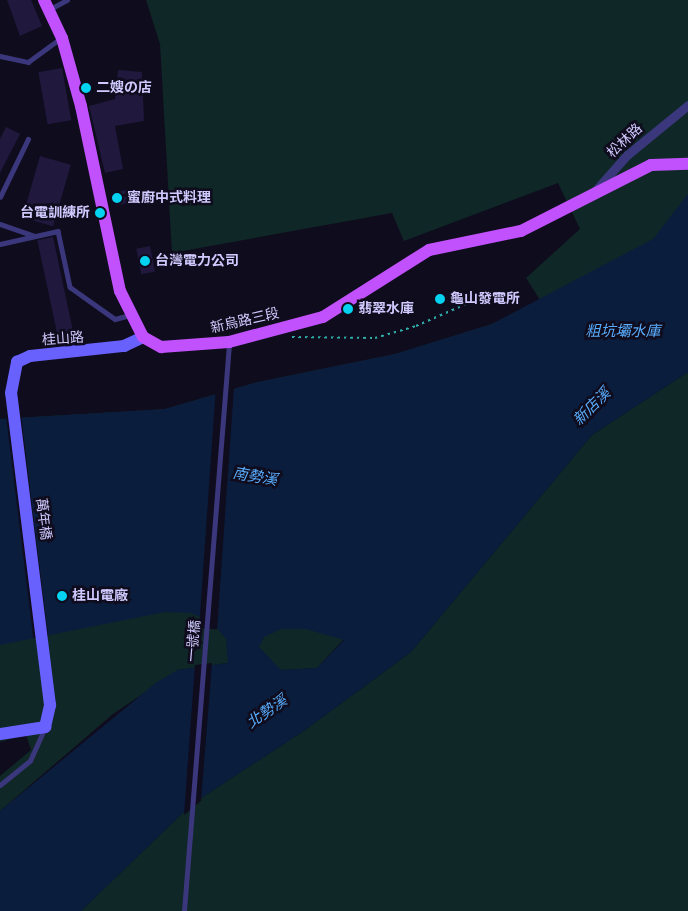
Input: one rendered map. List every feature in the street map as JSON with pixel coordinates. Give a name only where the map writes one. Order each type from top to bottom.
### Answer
[{"type":"main road","points":[[46,5],[62,38],[81,106],[120,292],[130,315],[143,337]]},
{"type":"main road","name":"新烏路三段","points":[[143,337],[161,347],[229,342],[338,311],[409,259],[429,250],[522,231],[586,202],[632,172],[669,163],[688,164]]},
{"type":"street","name":"松林路","points":[[586,202],[627,155],[688,105]]},
{"type":"street","name":"桂山路","points":[[11,394],[17,362],[30,356],[100,350],[143,337]]},
{"type":"street","name":"萬年橋","points":[[11,394],[50,695],[46,727]]},
{"type":"street","points":[[0,734],[46,727]]},
{"type":"lane","points":[[46,5],[67,0]]},
{"type":"lane","points":[[0,56],[28,62],[62,38]]},
{"type":"lane","points":[[0,197],[28,139]]},
{"type":"lane","points":[[0,224],[35,236]]},
{"type":"lane","points":[[0,244],[58,231],[70,287],[115,318],[130,315]]},
{"type":"lane","name":"一號橋","points":[[184,911],[229,342]]},
{"type":"lane","points":[[0,785],[30,761],[46,727]]},
{"type":"path","points":[[290,337],[375,338],[416,326],[490,293]]},
{"type":"green space","points":[[146,0],[688,0],[688,271],[553,394],[0,419],[165,409],[258,382],[395,354],[492,324],[540,300],[526,278],[580,229],[558,183],[404,241],[392,213],[172,253],[160,44]]},
{"type":"green space","points":[[688,372],[688,911],[81,911],[192,804],[305,730],[411,652],[592,435]]},
{"type":"green space","points":[[0,495],[344,639],[317,668],[281,670],[228,663],[178,670],[113,714],[0,811],[0,776],[31,750],[26,735],[0,742]]},
{"type":"water","points":[[688,194],[688,372],[592,435],[411,652],[305,730],[192,804],[81,911],[0,911],[0,811],[157,682],[178,670],[228,663],[226,639],[211,621],[191,613],[165,612],[0,645],[0,419],[165,409],[258,382],[395,354],[492,324],[653,239]],"holes":[[[281,629],[306,629],[344,640],[317,668],[281,670],[259,647],[264,637]]]},
{"type":"pier","points":[[216,386],[234,387],[217,629],[199,628]]},
{"type":"pier","points":[[21,415],[48,636],[33,638],[6,417]]},
{"type":"pier","points":[[212,663],[201,801],[184,815],[195,665]]},
{"type":"building","points":[[7,0],[31,0],[42,26],[20,36]]},
{"type":"building","points":[[62,68],[71,120],[48,124],[38,72]]},
{"type":"building","points":[[118,70],[142,72],[144,121],[115,126],[123,169],[105,173],[89,106],[115,99]]},
{"type":"building","points":[[6,127],[20,134],[0,173],[0,139]]},
{"type":"building","points":[[40,156],[71,165],[53,226],[22,218]]},
{"type":"building","points":[[135,188],[138,201],[116,206],[114,193]]},
{"type":"building","points":[[53,237],[75,342],[60,345],[37,240]]},
{"type":"building","name":"台灣電力公司","points":[[150,246],[155,272],[141,274],[136,249]]},
{"type":"place","name":"二嫂の店","points":[[86,88]]},
{"type":"place","name":"蜜廚中式料理","points":[[117,198]]},
{"type":"place","name":"台電訓練所","points":[[100,213]]},
{"type":"place","name":"台灣電力公司","points":[[145,261]]},
{"type":"place","name":"龜山發電所","points":[[440,299]]},
{"type":"place","name":"翡翠水庫","points":[[348,309]]},
{"type":"place","name":"桂山電廠","points":[[62,596]]},
{"type":"water label","name":"粗坑壩水庫","points":[[623,332]]},
{"type":"water label","name":"新店溪","points":[[592,407]]},
{"type":"water label","name":"南勢溪","points":[[255,477]]},
{"type":"water label","name":"北勢溪","points":[[267,712]]}]
